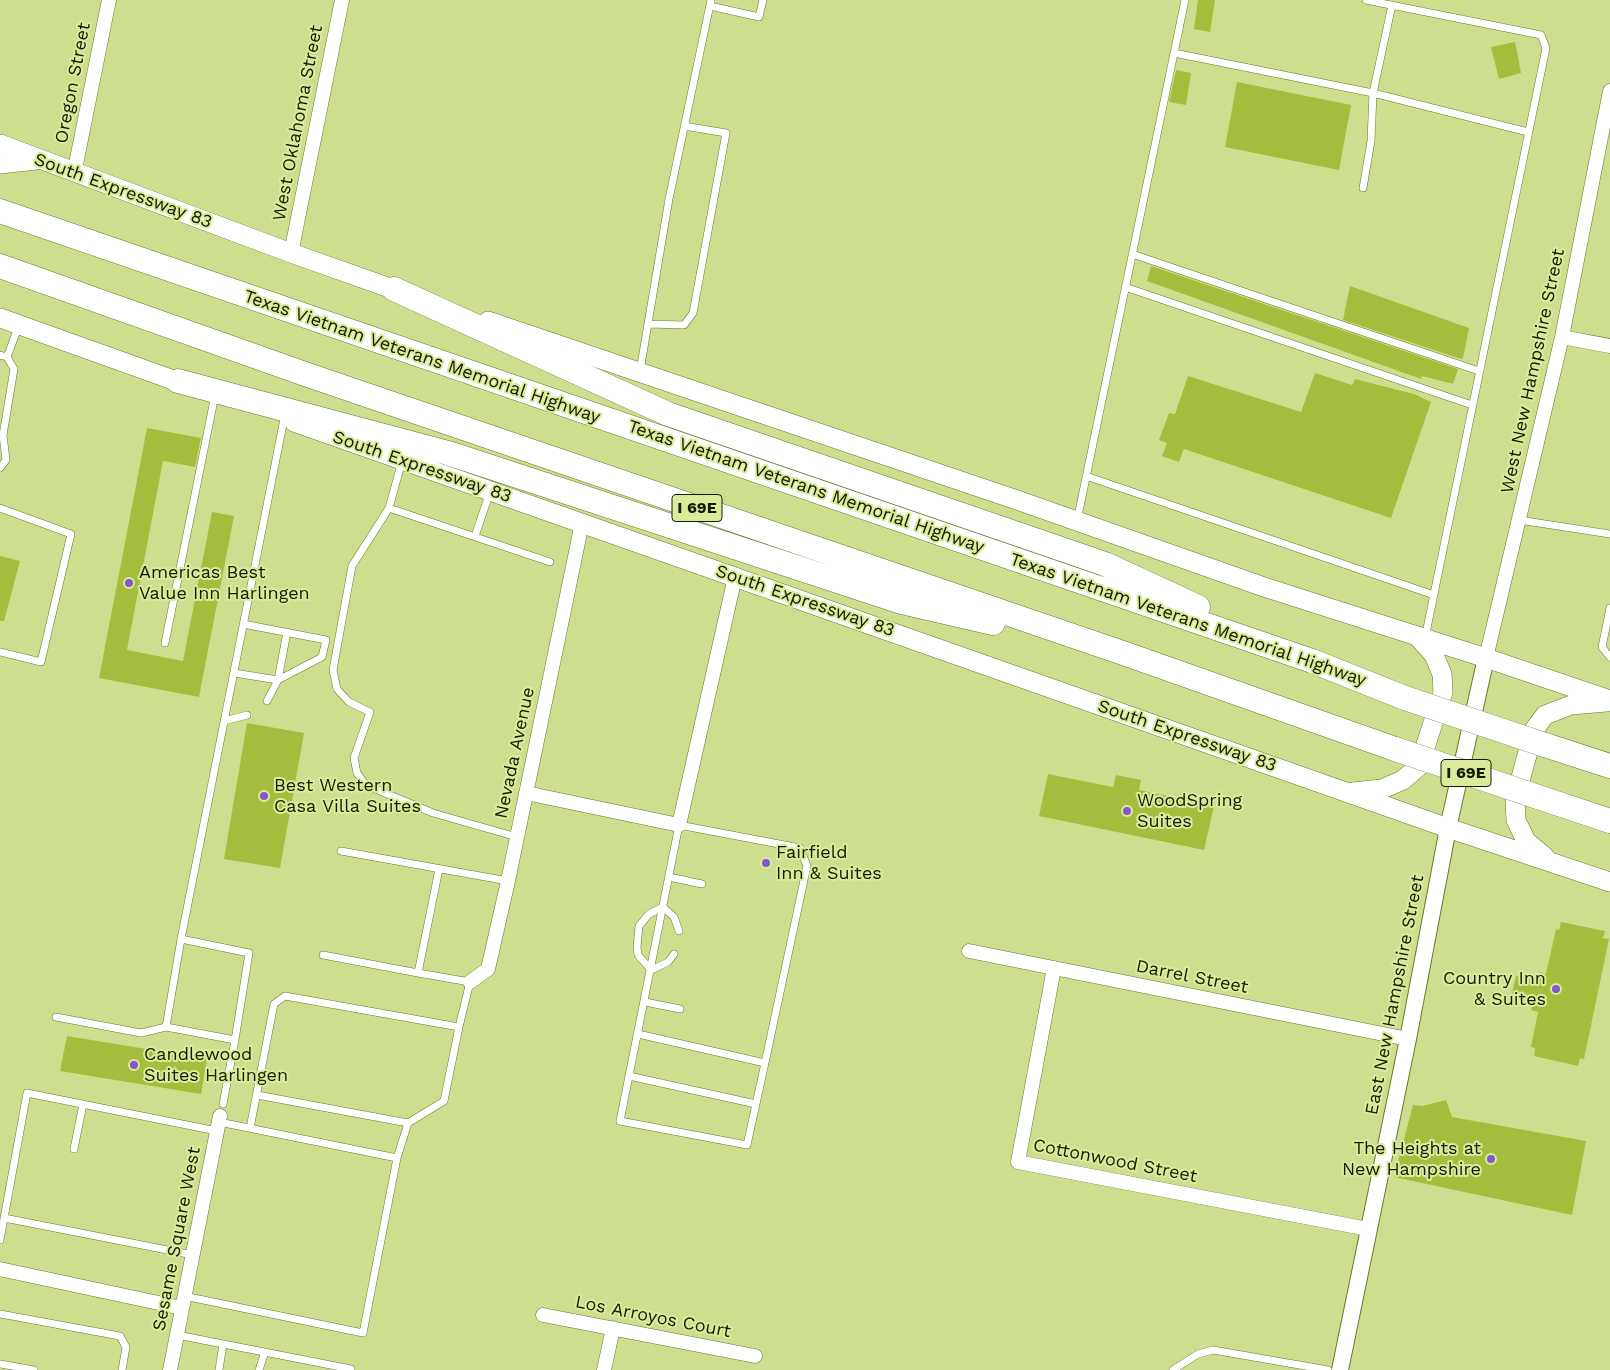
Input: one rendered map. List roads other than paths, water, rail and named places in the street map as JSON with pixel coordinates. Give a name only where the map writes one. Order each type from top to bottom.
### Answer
[{"type":"highway","name":"Texas Vietnam Veterans Memorial Highway","points":[[0,212],[1312,661],[1404,698],[1610,766]]},
{"type":"highway","name":"I 69E","points":[[0,266],[314,377],[1123,653],[1395,749],[1610,821]]},
{"type":"highway","points":[[394,289],[668,414],[1105,564],[1312,661]]},
{"type":"highway","points":[[178,381],[448,453],[902,602],[1123,653]]},
{"type":"main road","name":"South Expressway 83","points":[[0,144],[74,174],[394,289],[1077,521],[1264,587],[1486,658],[1610,701]]},
{"type":"main road","points":[[0,164],[37,160]]},
{"type":"main road","name":"South Expressway 83","points":[[0,318],[1448,828],[1610,882]]},
{"type":"main road","points":[[1349,793],[1382,789],[1403,780],[1419,766],[1443,692],[1442,674],[1434,655],[1420,637]]},
{"type":"main road","points":[[1550,862],[1526,840],[1516,820],[1515,799],[1534,730],[1545,715],[1562,708],[1571,705],[1610,701]]},
{"type":"street","name":"Oregon Street","points":[[74,174],[109,0]]},
{"type":"street","name":"West Oklahoma Street","points":[[291,253],[342,0]]},
{"type":"street","name":"West New Hampshire Street","points":[[1486,658],[1562,337],[1607,125],[1610,91]]},
{"type":"street","points":[[1562,337],[1610,346]]},
{"type":"street","name":"Nevada Avenue","points":[[470,982],[488,969],[582,523]]},
{"type":"street","points":[[526,793],[679,825],[736,577]]},
{"type":"street","name":"East New Hampshire Street","points":[[1340,1370],[1408,1039],[1448,828],[1486,658]]},
{"type":"street","name":"Darrel Street","points":[[969,951],[1408,1039]]},
{"type":"street","name":"Cottonwood Street","points":[[1054,968],[1018,1162],[1368,1229]]},
{"type":"street","name":"Sesame Square West","points":[[170,1370],[220,1118]]},
{"type":"street","points":[[0,1268],[183,1302]]},
{"type":"street","name":"Los Arroyos Court","points":[[543,1315],[755,1356]]},
{"type":"street","points":[[604,1370],[613,1328]]},
{"type":"lane","points":[[639,373],[669,199],[711,3],[759,17],[763,0]]},
{"type":"lane","points":[[1077,521],[1185,0]]},
{"type":"lane","points":[[1366,0],[1541,35],[1546,48],[1434,595],[1420,637]]},
{"type":"lane","points":[[1363,188],[1371,141],[1373,93],[1392,5]]},
{"type":"lane","points":[[1174,54],[1373,93],[1528,132]]},
{"type":"lane","points":[[648,324],[684,325],[693,313],[699,284],[726,133],[684,126]]},
{"type":"lane","points":[[1132,254],[1479,371]]},
{"type":"lane","points":[[1126,288],[1472,405]]},
{"type":"lane","points":[[0,468],[6,460],[1,435],[14,369],[4,356],[19,325]]},
{"type":"lane","points":[[165,643],[215,394]]},
{"type":"lane","points":[[166,1027],[181,939],[284,419]]},
{"type":"lane","points":[[402,460],[389,508],[352,566],[333,670],[337,689],[349,702],[370,712],[354,758],[357,773],[366,785],[433,814],[517,836]]},
{"type":"lane","points":[[1086,476],[1434,595]]},
{"type":"lane","points":[[475,536],[490,491]]},
{"type":"lane","points":[[0,508],[71,534],[40,662],[0,652]]},
{"type":"lane","points":[[389,508],[550,562]]},
{"type":"lane","points":[[1519,520],[1610,534]]},
{"type":"lane","points":[[1610,608],[1602,647],[1610,656]]},
{"type":"lane","points":[[234,673],[278,680],[322,657],[326,640],[243,624]]},
{"type":"lane","points":[[267,701],[278,680],[287,632]]},
{"type":"lane","points":[[224,721],[247,715]]},
{"type":"lane","points":[[679,825],[800,848],[806,866],[747,1145],[620,1121],[679,825]]},
{"type":"lane","points":[[341,851],[508,881]]},
{"type":"lane","points":[[418,972],[439,869]]},
{"type":"lane","points":[[669,877],[702,884]]},
{"type":"lane","points":[[663,907],[674,917],[679,932]]},
{"type":"lane","points":[[651,970],[638,955],[639,926],[650,914],[663,907]]},
{"type":"lane","points":[[181,939],[250,953],[220,1118]]},
{"type":"lane","points":[[651,970],[668,962],[674,954]]},
{"type":"lane","points":[[183,1302],[363,1333],[397,1158],[408,1123],[444,1101],[470,982],[323,955]]},
{"type":"lane","points":[[250,1128],[274,1004],[285,996],[459,1027]]},
{"type":"lane","points":[[645,1002],[680,1009]]},
{"type":"lane","points":[[56,1016],[141,1033],[166,1027],[235,1040]]},
{"type":"lane","points":[[638,1034],[765,1063]]},
{"type":"lane","points":[[629,1076],[756,1104]]},
{"type":"lane","points":[[0,1240],[27,1093],[83,1104],[220,1118],[250,1128],[397,1158]]},
{"type":"lane","points":[[257,1095],[408,1123]]},
{"type":"lane","points":[[74,1150],[83,1104]]},
{"type":"lane","points":[[4,1218],[193,1255]]},
{"type":"lane","points":[[0,1314],[120,1336],[126,1347],[122,1370]]},
{"type":"lane","points":[[177,1335],[351,1369]]},
{"type":"lane","points":[[219,1370],[223,1344]]},
{"type":"lane","points":[[1172,1370],[1198,1354],[1213,1350],[1328,1370]]},
{"type":"lane","points":[[258,1370],[265,1352]]},
{"type":"lane","points":[[0,1364],[34,1370]]},
{"type":"place","name":"Americas Best Value Inn Harlingen","points":[[129,583]]},
{"type":"place","name":"Best Western Casa Villa Suites","points":[[264,796]]},
{"type":"place","name":"WoodSpring Suites","points":[[1127,811]]},
{"type":"place","name":"Fairfield Inn & Suites","points":[[766,863]]},
{"type":"place","name":"Country Inn & Suites","points":[[1556,989]]},
{"type":"place","name":"Candlewood Suites Harlingen","points":[[134,1065]]},
{"type":"place","name":"The Heights at New Hampshire","points":[[1491,1159]]}]
